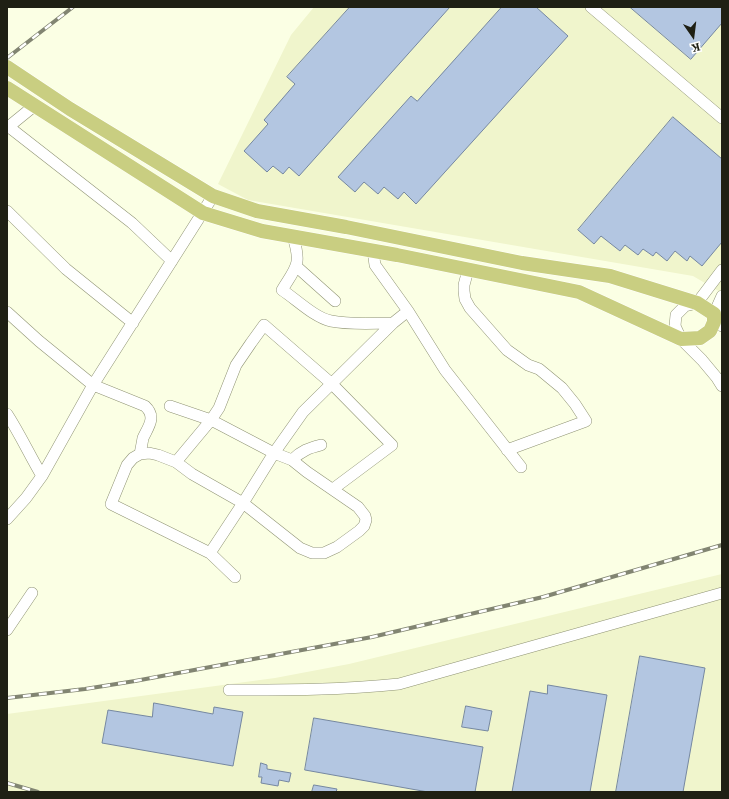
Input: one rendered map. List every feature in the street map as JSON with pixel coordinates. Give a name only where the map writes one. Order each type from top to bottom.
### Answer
[{"type":"main road","points":[[7,67],[70,108],[213,196],[257,211],[522,263],[610,276],[697,303],[714,314],[714,322],[710,331],[700,338],[681,339],[579,292],[373,251],[262,231],[203,213],[7,88]]},
{"type":"street","points":[[591,7],[722,118]]},
{"type":"street","points":[[34,106],[8,128],[132,223],[172,261]]},
{"type":"street","points":[[7,519],[26,498],[42,476],[93,385],[213,196]]},
{"type":"street","points":[[7,210],[66,268],[133,323]]},
{"type":"street","points":[[293,237],[297,248],[297,267],[282,290],[318,316],[331,321],[359,324],[393,323]]},
{"type":"street","points":[[373,251],[375,265],[408,310],[445,370],[521,467]]},
{"type":"street","points":[[297,267],[336,301]]},
{"type":"street","points":[[468,270],[464,291],[465,299],[470,308],[507,350],[528,365],[539,369],[562,388],[586,421],[507,450]]},
{"type":"street","points":[[722,270],[697,303],[685,306],[676,315],[675,326],[681,339],[702,360],[722,386]]},
{"type":"street","points":[[722,296],[714,314],[722,326]]},
{"type":"street","points":[[210,553],[274,453],[303,412],[408,310]]},
{"type":"street","points":[[7,312],[39,341],[93,385],[145,406],[148,409],[151,415],[151,422],[144,438],[140,454]]},
{"type":"street","points":[[176,462],[211,420],[219,408],[236,365],[264,325],[332,384],[392,445],[333,489]]},
{"type":"street","points":[[170,406],[211,420],[274,453],[292,460],[358,507],[365,516],[366,520],[364,526],[337,547],[324,553],[312,553],[300,548],[243,503],[192,474],[176,462],[158,454],[149,453],[140,454],[133,458],[127,465],[111,504],[210,553],[235,577]]},
{"type":"street","points":[[7,414],[19,432],[28,453],[42,476]]},
{"type":"street","points":[[292,460],[304,450],[321,445]]},
{"type":"street","points":[[7,630],[32,593]]},
{"type":"street","points":[[229,690],[372,687],[399,684],[722,593]]},
{"type":"shaded area","points":[[314,7],[722,7],[722,293],[693,276],[248,200],[218,184],[291,35]]},
{"type":"shaded area","points":[[722,574],[722,792],[7,792],[7,714],[275,678],[349,664]]},
{"type":"building","points":[[350,7],[450,7],[299,176],[289,167],[283,174],[273,166],[267,172],[244,151],[268,124],[264,120],[295,84],[287,77]]},
{"type":"building","points":[[502,7],[536,7],[568,36],[416,204],[404,192],[398,199],[384,187],[378,194],[364,182],[355,192],[338,177],[411,96],[417,101]]},
{"type":"building","points":[[630,7],[722,7],[722,23],[691,59]]},
{"type":"building","points":[[673,117],[722,159],[722,242],[702,266],[690,256],[687,261],[675,251],[667,261],[656,252],[653,256],[643,249],[638,255],[625,245],[620,251],[601,236],[594,244],[578,230]]},
{"type":"building","points":[[640,656],[705,668],[683,792],[616,792]]},
{"type":"building","points":[[548,685],[607,695],[590,792],[512,792],[530,691],[547,694]]},
{"type":"building","points":[[154,703],[213,714],[214,707],[243,712],[233,766],[102,743],[108,710],[152,717]]},
{"type":"building","points":[[466,706],[492,711],[488,731],[462,727]]},
{"type":"building","points":[[314,718],[483,747],[475,792],[428,792],[305,770]]},
{"type":"building","points":[[261,763],[267,765],[267,769],[291,773],[289,782],[279,780],[278,786],[261,783],[262,777],[259,777]]},
{"type":"building","points":[[314,785],[337,789],[336,792],[312,792]]},
{"type":"railway","points":[[7,58],[73,7]]},
{"type":"railway","points":[[7,698],[85,689],[135,681],[372,637],[543,597],[722,545]]},
{"type":"railway","points":[[7,783],[38,792]]}]
